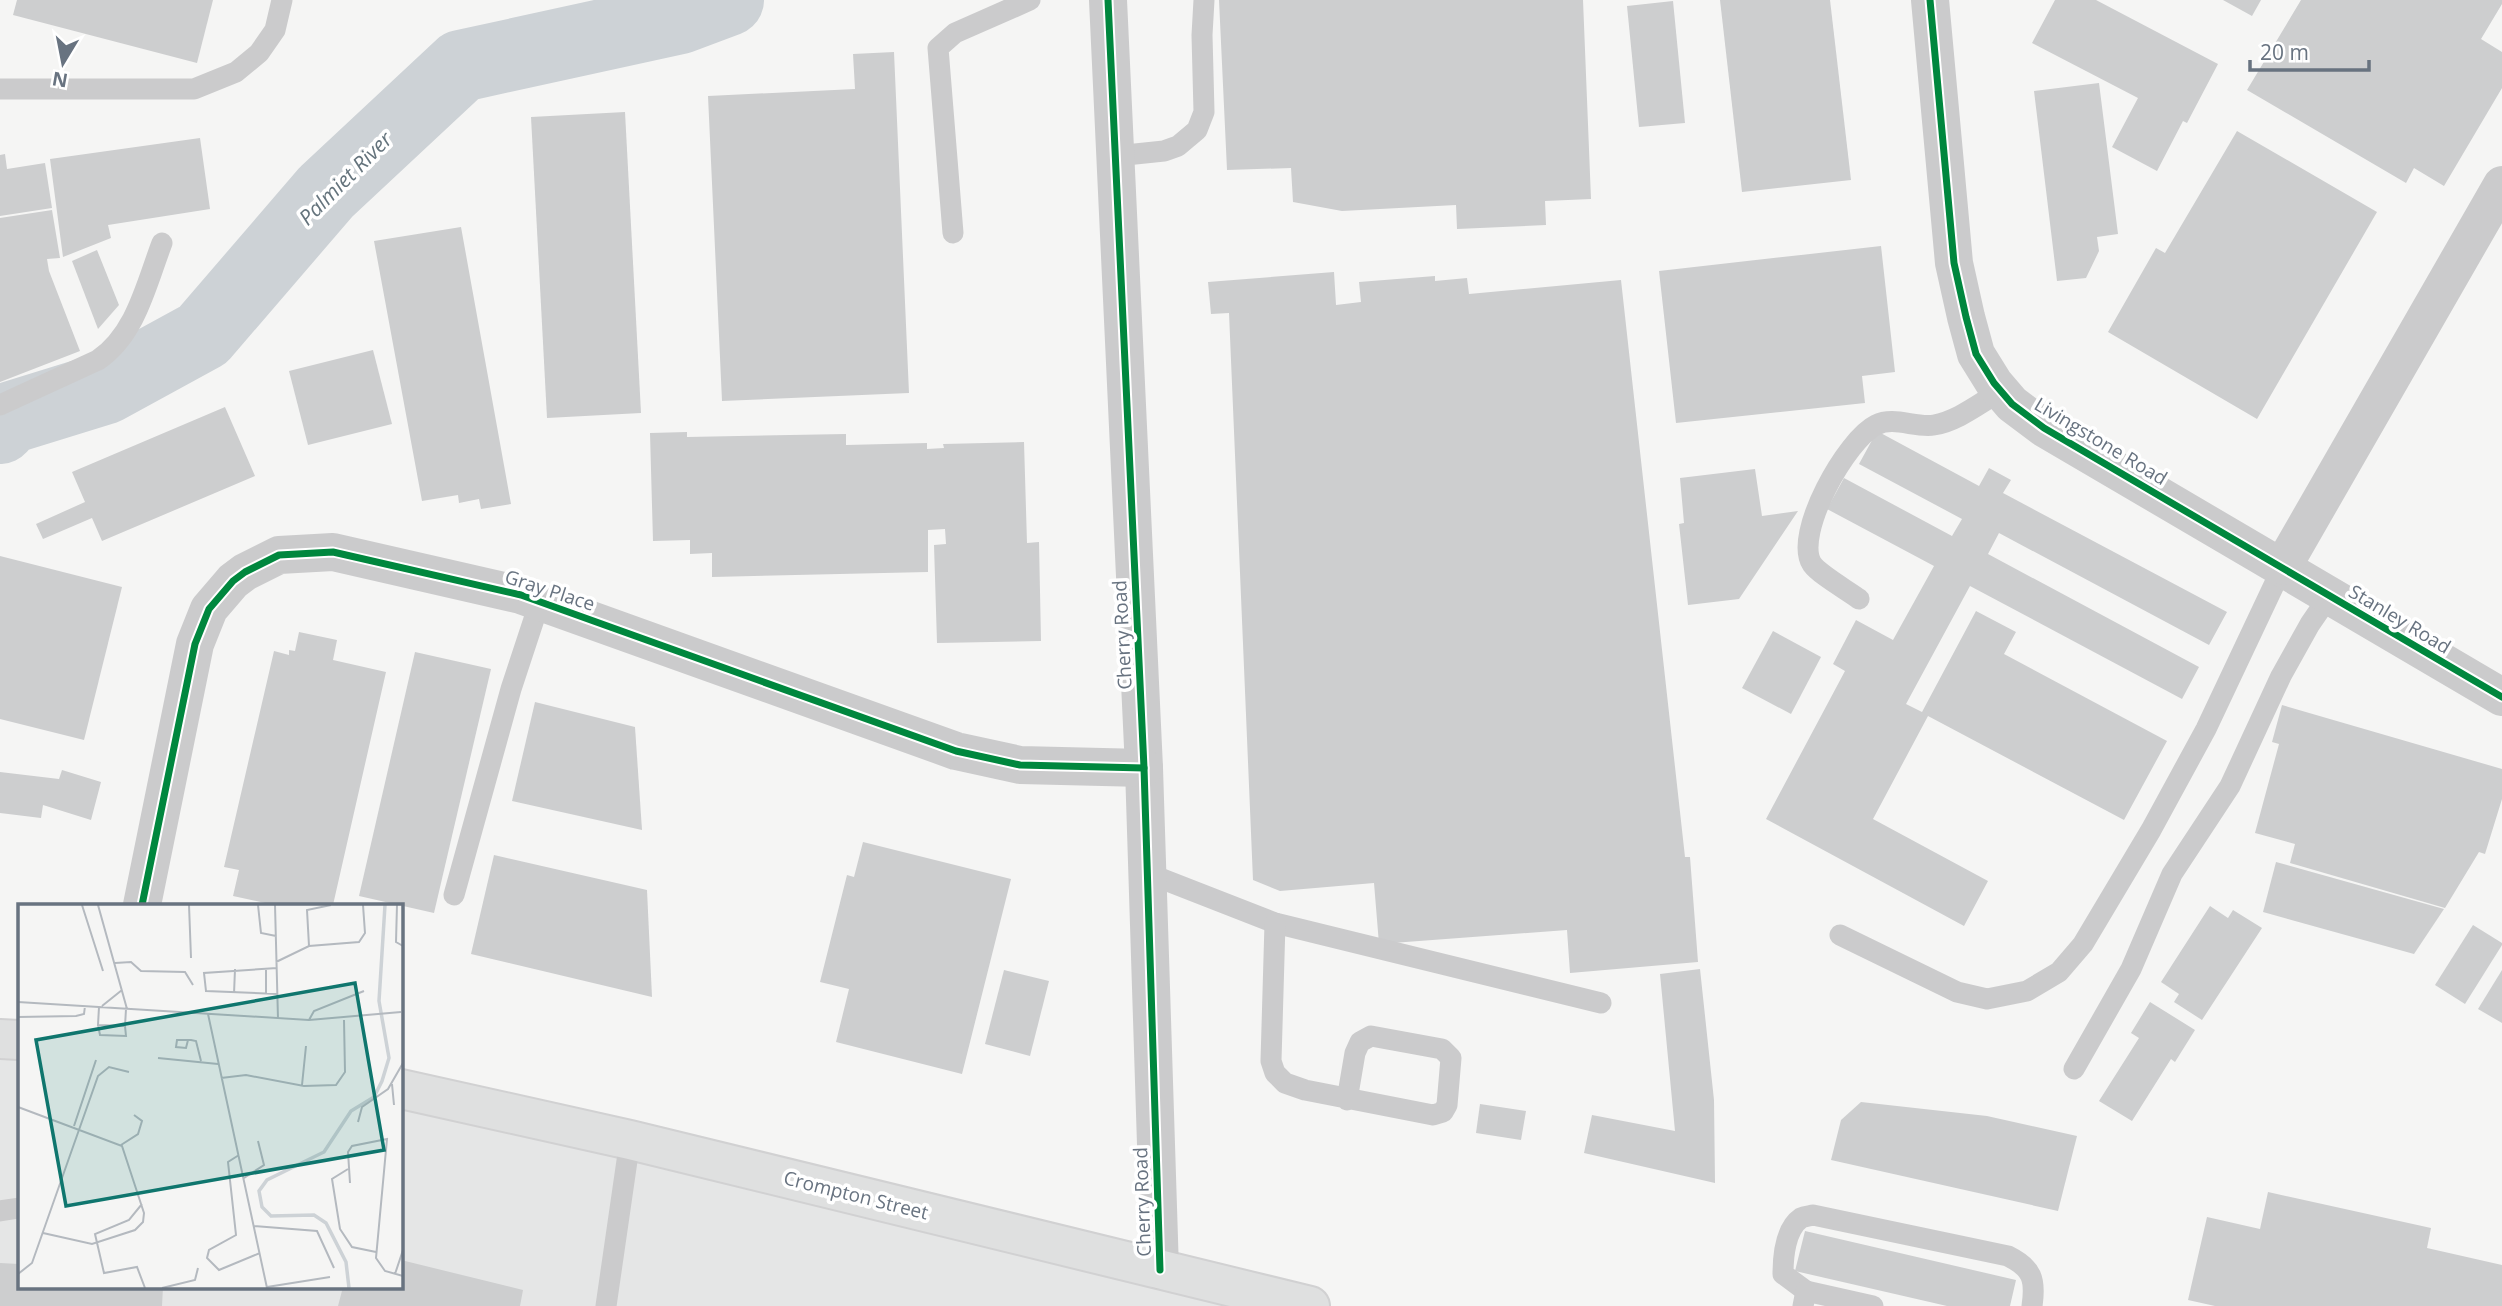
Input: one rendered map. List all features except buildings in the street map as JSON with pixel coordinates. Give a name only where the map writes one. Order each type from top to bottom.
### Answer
[{"type":"street","name":"Cherry Road","points":[[1108,0],[1144,768],[1160,1270]]},
{"type":"street","name":"Livingstone Road","points":[[1930,0],[1954,263],[1976,354],[2012,404],[2045,428],[2283,566]]},
{"type":"street","points":[[2283,566],[2502,185]]},
{"type":"street","name":"Gray Place","points":[[142,904],[195,644],[209,608],[233,580],[279,555],[333,552],[522,595],[956,751],[1020,765],[1144,768]]},
{"type":"street","name":"Stanley Road","points":[[2283,566],[2502,696]]},
{"type":"street","points":[[0,1039],[18,1040]]},
{"type":"street","name":"Crompton Street","points":[[402,1089],[630,1140],[1310,1306]]},
{"type":"lane","points":[[0,89],[194,89],[236,72],[258,53],[275,30],[282,0]]},
{"type":"lane","points":[[953,233],[938,48],[955,33],[1030,0]]},
{"type":"lane","points":[[1116,156],[1164,151],[1178,146],[1197,130],[1204,112],[1204,0]]},
{"type":"lane","points":[[0,405],[110,352],[131,327],[162,243]]},
{"type":"lane","points":[[1859,599],[1813,565],[1807,543],[1810,527],[1833,478],[1851,448],[1861,435],[1880,423],[1939,424],[1955,418],[2001,391]]},
{"type":"lane","points":[[1840,935],[1957,992],[1987,999],[2027,991],[2059,972],[2083,944],[2151,830],[2206,729],[2283,566]]},
{"type":"lane","points":[[2074,1069],[2131,969],[2172,874],[2230,786],[2281,676],[2310,624],[2330,595]]},
{"type":"lane","points":[[454,895],[511,689],[540,601]]},
{"type":"lane","points":[[1147,873],[1275,923],[1601,1003]]},
{"type":"lane","points":[[1275,923],[1271,1061],[1275,1073],[1285,1083],[1322,1095],[1347,1100],[1433,1115],[1443,1112],[1447,1105],[1451,1058],[1442,1049],[1371,1036],[1360,1042],[1355,1053],[1347,1100]]},
{"type":"lane","points":[[606,1306],[630,1140]]},
{"type":"lane","points":[[0,1211],[18,1208]]},
{"type":"lane","points":[[1873,1306],[1805,1299],[1783,1274],[1783,1255],[1800,1218],[1813,1214],[2008,1256],[2030,1271],[2033,1283],[2032,1306]]},
{"type":"shaded area","points":[[0,1038],[18,1039],[18,1288],[402,1288],[402,1089],[1324,1306],[0,1306]]},
{"type":"waterway","name":"Palmiet River","points":[[0,428],[9,418],[106,388],[203,335],[326,192],[461,66],[680,18],[728,0]]},
{"type":"cycle path","points":[[1108,0],[1144,768],[1160,1270]]},
{"type":"cycle path","points":[[1930,0],[1954,263],[1976,354],[1994,383],[2012,404],[2044,428],[2502,697]]},
{"type":"cycle path","points":[[142,904],[195,644],[209,609],[233,581],[279,555],[333,552],[521,595],[956,751],[1020,765],[1144,768]]}]
